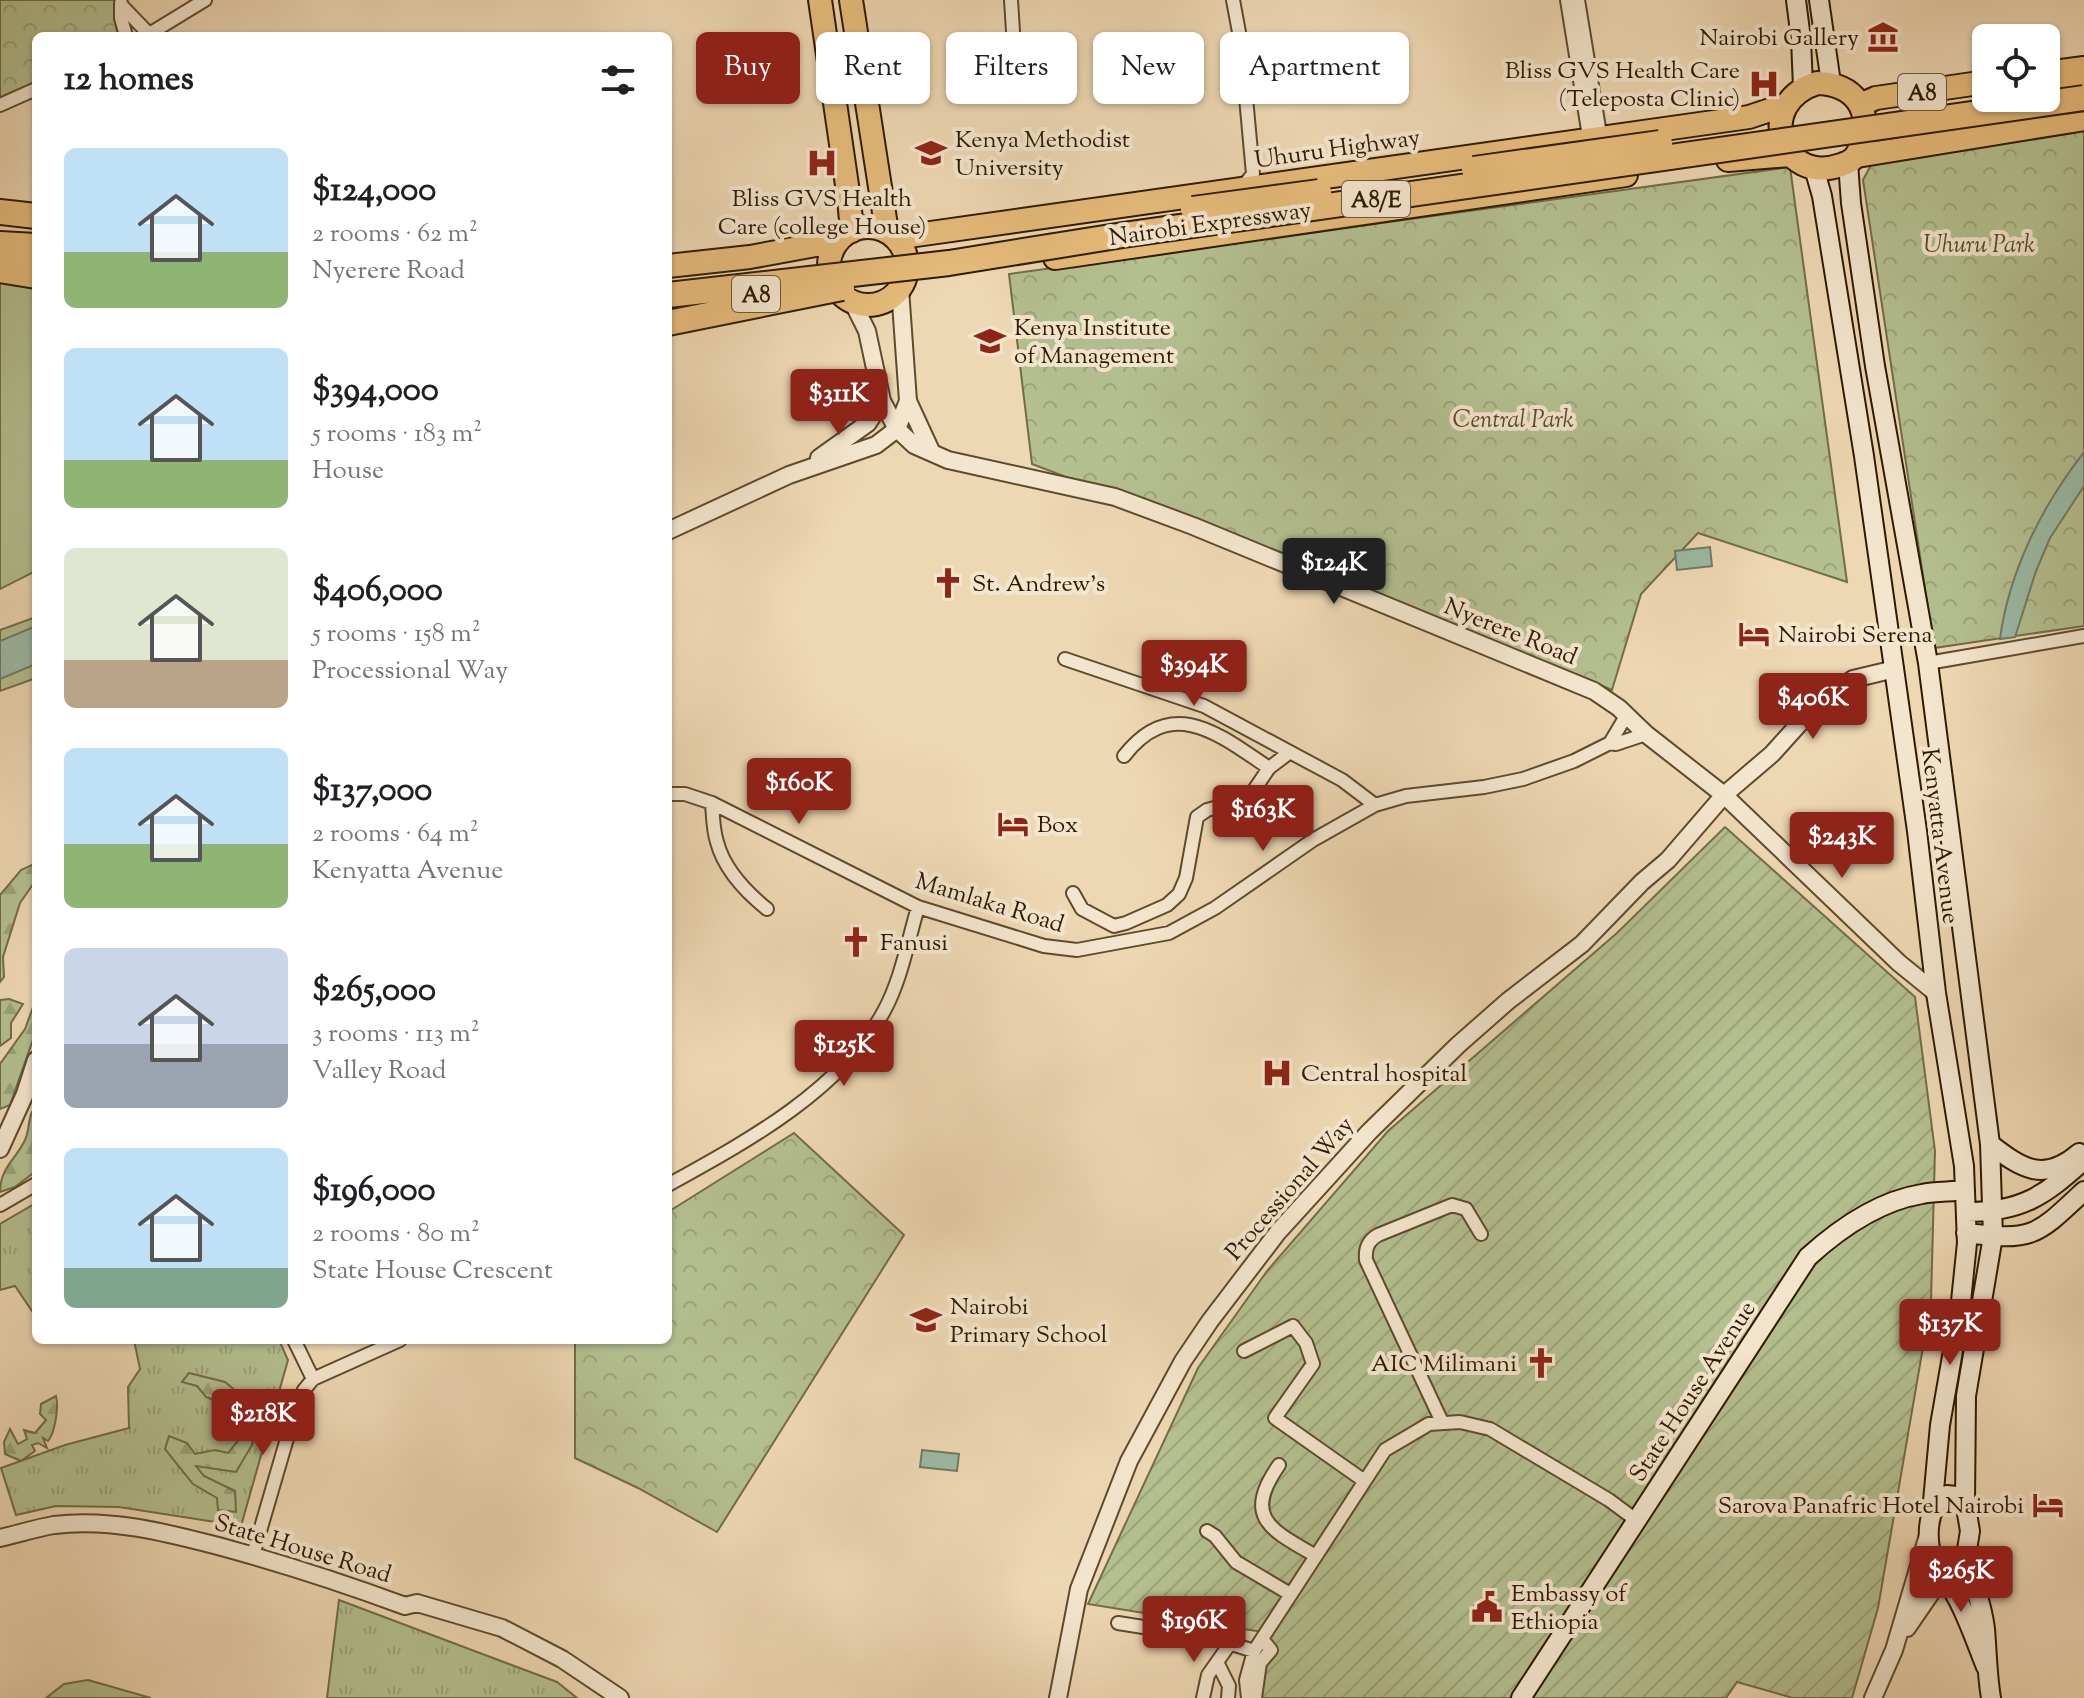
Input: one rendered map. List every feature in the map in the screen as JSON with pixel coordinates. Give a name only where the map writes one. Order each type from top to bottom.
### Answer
[{"type":"highway","points":[[820,0],[849,199],[844,236],[829,261],[829,274],[834,286],[848,299]]},
{"type":"highway","points":[[851,0],[891,235],[906,257],[902,284]]},
{"type":"highway","points":[[2060,71],[2084,68]]},
{"type":"highway","points":[[1803,87],[1831,83],[1853,95],[1860,105]]},
{"type":"highway","name":"A8","points":[[1856,154],[1865,130],[1865,117],[1860,105],[1876,98],[1972,84]]},
{"type":"highway","points":[[2060,88],[2084,84]]},
{"type":"highway","name":"A8","points":[[1785,105],[1803,87]]},
{"type":"highway","name":"Nairobi Expressway","points":[[672,295],[949,263],[1123,235],[2084,98]]},
{"type":"highway","name":"Nairobi Expressway","points":[[672,282],[1972,101]]},
{"type":"highway","points":[[1785,105],[1779,127],[1782,142],[1790,155],[1814,168]]},
{"type":"highway","name":"Uhuru Highway","points":[[891,235],[1749,117],[1785,105]]},
{"type":"highway","name":"A8","points":[[1814,168],[1834,168],[1897,131],[2084,108]]},
{"type":"highway","points":[[1856,154],[2084,119]]},
{"type":"highway","name":"A8","points":[[672,302],[814,289],[874,305],[893,296],[902,284],[1745,157],[1790,155]]},
{"type":"highway","points":[[0,215],[32,216]]},
{"type":"highway","name":"A8","points":[[672,266],[750,257],[875,228],[891,235]]},
{"type":"highway","points":[[0,232],[32,232]]},
{"type":"highway","points":[[0,244],[32,246]]},
{"type":"highway","points":[[0,260],[32,260]]},
{"type":"highway","points":[[672,322],[808,296],[949,263]]},
{"type":"highway","points":[[0,270],[32,275]]},
{"type":"main road","points":[[1796,0],[1803,87]]},
{"type":"main road","points":[[1819,0],[1831,83]]},
{"type":"main road","name":"Kenyatta Avenue","points":[[1856,154],[1851,203],[1872,351],[1928,663],[1990,1144],[1993,1236],[1966,1396],[1965,1502],[1970,1531],[1966,1556],[1985,1628],[1986,1667]]},
{"type":"main road","name":"Kenyatta Avenue","points":[[1814,168],[1822,196],[1895,669],[1936,993],[1959,1123],[1965,1190],[1966,1233],[1960,1311],[1940,1425],[1931,1521],[1940,1568],[1963,1610],[1986,1667]]},
{"type":"main road","points":[[1870,501],[1898,496]]},
{"type":"main road","points":[[1990,1144],[2022,1167],[2038,1170],[2066,1164],[2084,1148]]},
{"type":"main road","points":[[1966,1212],[2008,1210],[2045,1193],[2084,1160]]},
{"type":"main road","name":"State House Avenue","points":[[1521,1698],[1808,1257],[1833,1236],[1881,1206],[1924,1193],[1965,1190]]},
{"type":"main road","points":[[1966,1233],[2008,1238],[2029,1234],[2047,1226],[2084,1191]]},
{"type":"main road","points":[[1953,1351],[1973,1355]]},
{"type":"main road","points":[[1931,1521],[1937,1503],[1947,1495],[1965,1502]]},
{"type":"main road","points":[[1940,1568],[1949,1573],[1959,1570],[1966,1556]]},
{"type":"main road","points":[[1986,1667],[1991,1698]]},
{"type":"street","points":[[152,32],[205,0]]},
{"type":"street","points":[[1011,0],[1013,32]]},
{"type":"street","points":[[1233,0],[1253,174],[1242,188]]},
{"type":"street","points":[[1567,0],[1588,130],[1594,138],[1599,128],[1578,0]]},
{"type":"street","points":[[121,3],[145,32]]},
{"type":"street","points":[[121,3],[125,32]]},
{"type":"street","points":[[0,105],[32,91]]},
{"type":"street","points":[[902,284],[908,401],[932,453]]},
{"type":"street","name":"Nyerere Road","points":[[848,299],[867,331],[882,401],[897,429],[914,445],[948,460],[1115,497],[1193,526],[1594,691],[1724,795],[1899,963],[1936,993]]},
{"type":"street","points":[[798,473],[868,423],[882,401]]},
{"type":"street","points":[[672,529],[798,473],[876,445],[897,429],[908,401]]},
{"type":"street","points":[[876,445],[914,445]]},
{"type":"street","points":[[1928,663],[2084,636]]},
{"type":"street","points":[[1065,659],[1204,706],[1342,780],[1375,805]]},
{"type":"street","name":"Processional Way","points":[[1058,1698],[1079,1589],[1129,1461],[1156,1409],[1210,1321],[1278,1232],[1369,1132],[1458,1045],[1508,1001],[1582,944],[1642,882],[1668,860],[1724,795],[1772,754],[1818,703],[1862,675],[1895,669]]},
{"type":"street","points":[[1610,743],[1626,716]]},
{"type":"street","points":[[1124,756],[1149,730],[1161,725],[1183,725],[1220,734],[1269,768]]},
{"type":"street","name":"Mamlaka Road","points":[[672,794],[685,794],[712,803],[918,907],[1014,938],[1064,950],[1088,949],[1153,938],[1189,923],[1313,840],[1375,805],[1406,796],[1523,779],[1574,761],[1610,743],[1616,744],[1646,734]]},
{"type":"street","points":[[1073,893],[1082,909],[1114,926],[1167,905],[1179,894],[1186,878],[1197,817],[1207,810],[1248,799],[1269,768],[1290,752]]},
{"type":"street","points":[[712,803],[717,843],[724,860],[748,894],[767,909]]},
{"type":"street","points":[[672,1183],[730,1151],[775,1121],[853,1054],[892,993],[918,907]]},
{"type":"street","points":[[0,1149],[32,1072]]},
{"type":"street","points":[[0,1205],[32,1186]]},
{"type":"street","points":[[1442,1422],[1366,1260],[1366,1249],[1378,1235],[1452,1205],[1466,1209],[1481,1234]]},
{"type":"street","points":[[1244,1351],[1293,1326],[1306,1343],[1313,1364],[1275,1418],[1363,1480]]},
{"type":"street","points":[[296,1344],[313,1379]]},
{"type":"street","points":[[253,1555],[304,1390],[313,1379],[391,1344]]},
{"type":"street","points":[[1248,1698],[1246,1680],[1254,1651],[1363,1480],[1385,1450],[1429,1424],[1460,1422],[1490,1429],[1609,1500],[1636,1520]]},
{"type":"street","points":[[1279,1465],[1260,1497],[1264,1518],[1277,1534],[1316,1556]]},
{"type":"street","points":[[1873,1698],[1894,1650],[1931,1521]]},
{"type":"street","name":"State House Road","points":[[0,1538],[53,1525],[108,1524],[166,1533],[253,1555],[327,1577],[405,1606],[417,1603],[502,1628],[562,1659],[620,1698]]},
{"type":"street","points":[[1207,1531],[1215,1536],[1236,1562],[1290,1594]]},
{"type":"street","points":[[1894,1650],[1931,1593],[1940,1568]]},
{"type":"street","points":[[1118,1623],[1213,1638],[1254,1651]]},
{"type":"street","points":[[1255,1698],[1260,1663],[1271,1650],[1262,1639]]},
{"type":"street","points":[[1203,1698],[1208,1675],[1229,1645]]},
{"type":"street","points":[[1218,1664],[1229,1686],[1228,1698]]},
{"type":"green space","points":[[0,0],[122,0],[126,32],[32,32],[32,91],[0,105]]},
{"type":"green space","name":"Uhuru Park","points":[[2084,116],[2084,626],[1934,648],[1863,180],[1877,154]]},
{"type":"green space","name":"Central Park","points":[[1790,167],[1847,582],[1698,533],[1641,594],[1612,690],[1471,631],[1032,464],[1009,274]]},
{"type":"green space","points":[[0,273],[32,284],[32,573],[0,589]]},
{"type":"green space","points":[[32,618],[32,679],[0,691],[0,630]]},
{"type":"green space","points":[[1725,827],[1915,997],[1935,1151],[1931,1301],[1878,1608],[1852,1698],[1793,1698],[1737,1682],[1726,1698],[1252,1698],[1250,1676],[1269,1633],[1088,1604],[1198,1368],[1267,1271],[1388,1131],[1617,933]]},
{"type":"green space","points":[[32,865],[32,886],[20,903],[3,957],[4,977],[0,982],[0,895],[21,870]]},
{"type":"green space","points":[[9,999],[23,1004],[11,1023],[11,1038],[0,1046],[0,1000]]},
{"type":"green space","points":[[32,1010],[32,1042],[10,1105],[0,1109],[0,1064],[25,1029]]},
{"type":"green space","points":[[32,1112],[32,1174],[15,1187],[0,1192],[5,1171],[27,1135]]},
{"type":"green space","points":[[794,1133],[904,1235],[717,1532],[638,1488],[575,1458],[575,1344],[672,1344],[672,1209]]},
{"type":"green space","points":[[32,1205],[32,1311],[15,1286],[0,1290],[0,1224]]},
{"type":"green space","points":[[135,1344],[281,1344],[288,1360],[241,1526],[119,1507],[56,1506],[16,1515],[1,1468],[65,1445],[129,1428],[128,1387],[140,1369]]},
{"type":"green space","points":[[189,1373],[225,1382],[237,1392],[251,1397],[249,1408],[241,1417],[224,1411],[218,1402],[206,1397],[197,1386],[182,1382]]},
{"type":"green space","points":[[56,1396],[57,1413],[53,1432],[48,1441],[43,1438],[47,1448],[38,1443],[32,1445],[35,1451],[21,1461],[5,1454],[4,1442],[10,1429],[18,1444],[27,1439],[24,1430],[35,1433],[46,1420],[40,1414],[41,1404]]},
{"type":"green space","points":[[258,1414],[252,1445],[236,1472],[196,1466],[204,1476],[235,1491],[236,1512],[218,1510],[217,1498],[193,1484],[165,1449],[169,1436],[187,1443],[195,1454],[215,1450],[228,1453],[243,1435],[242,1419]]},
{"type":"green space","points":[[339,1600],[557,1682],[577,1698],[327,1698]]},
{"type":"green space","points":[[88,1680],[151,1698],[46,1698],[64,1684]]},
{"type":"shaded area","points":[[2084,452],[2084,486],[2050,538],[2015,637],[2000,639],[2019,564],[2054,494]]},
{"type":"shaded area","points":[[1710,547],[1712,566],[1677,570],[1675,551]]},
{"type":"shaded area","points":[[32,628],[32,666],[0,679],[0,641]]},
{"type":"shaded area","points":[[922,1450],[959,1454],[957,1471],[920,1467]]},
{"type":"place","name":"Nairobi Gallery","points":[[1883,37]]},
{"type":"place","name":"Bliss GVS Health Care (Teleposta Clinic)","points":[[1764,84]]},
{"type":"place","name":"Kenya Methodist University","points":[[931,153]]},
{"type":"place","name":"Bliss GVS Health Care (college House)","points":[[822,163]]},
{"type":"place","name":"Kenya Institute of Management","points":[[990,341]]},
{"type":"place","name":"St. Andrew's","points":[[948,583]]},
{"type":"place","name":"Nairobi Serena","points":[[1754,634]]},
{"type":"place","name":"Box","points":[[1013,824]]},
{"type":"place","name":"Fanusi","points":[[856,942]]},
{"type":"place","name":"Central hospital","points":[[1277,1073]]},
{"type":"place","name":"Nairobi Primary School","points":[[926,1320]]},
{"type":"place","name":"AIC Milimani","points":[[1541,1363]]},
{"type":"place","name":"Sarova Panafric Hotel Nairobi","points":[[2048,1505]]},
{"type":"place","name":"Embassy of Ethiopia","points":[[1487,1607]]}]
